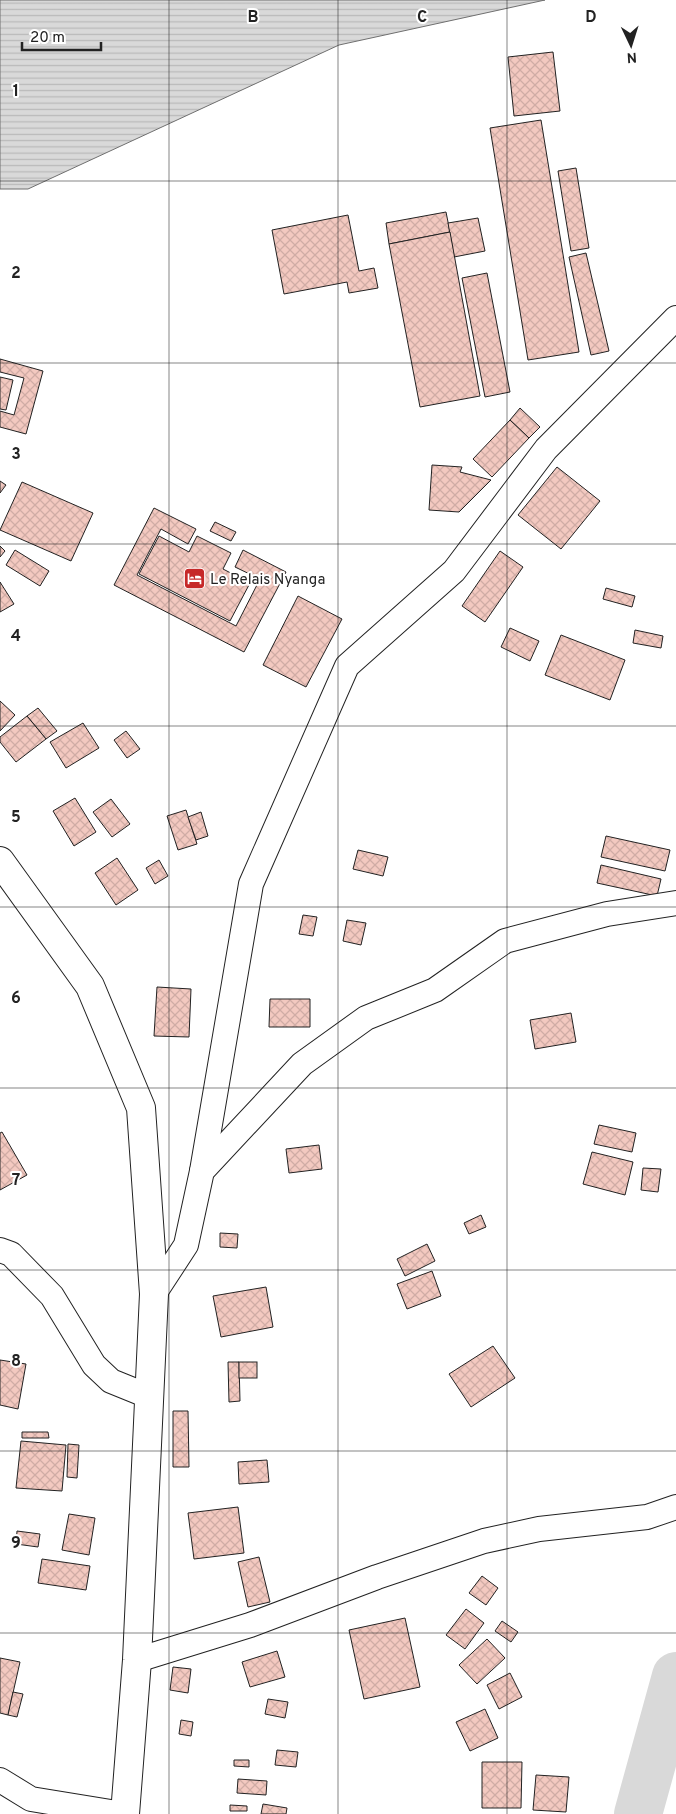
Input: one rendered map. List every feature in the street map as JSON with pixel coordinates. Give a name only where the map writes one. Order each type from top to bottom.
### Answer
[{"type":"main road","points":[[0,861],[90,986],[141,1108],[154,1294],[137,1660],[124,1814]]},
{"type":"street","points":[[154,1294],[186,1245],[202,1171],[252,884],[347,666],[454,571],[546,449],[676,318]]},
{"type":"street","points":[[202,1171],[302,1064],[366,1018],[436,990],[505,941],[607,914],[676,903]]},
{"type":"street","points":[[0,1250],[11,1254],[52,1296],[94,1365],[111,1381],[148,1396]]},
{"type":"street","points":[[137,1660],[250,1625],[377,1577],[484,1541],[539,1529],[647,1516],[676,1507]]},
{"type":"street","points":[[0,1780],[31,1799],[124,1814]]},
{"type":"shaded area","points":[[0,0],[545,0],[339,45],[28,189],[0,189]]},
{"type":"building","points":[[553,52],[560,111],[514,116],[508,57]]},
{"type":"building","points":[[541,120],[579,352],[528,360],[490,128]]},
{"type":"building","points":[[576,168],[589,248],[571,251],[558,171]]},
{"type":"building","points":[[446,212],[450,232],[389,244],[386,223]]},
{"type":"building","points":[[348,215],[359,271],[374,268],[378,288],[349,293],[347,282],[284,294],[272,230]]},
{"type":"building","points":[[478,218],[485,251],[454,257],[448,223]]},
{"type":"building","points":[[450,232],[480,396],[420,407],[389,244]]},
{"type":"building","points":[[586,253],[609,351],[591,355],[569,257]]},
{"type":"building","points":[[487,273],[510,392],[485,397],[462,278]]},
{"type":"building","points":[[0,359],[43,371],[26,434],[0,427],[0,411],[14,415],[24,378],[0,372]]},
{"type":"building","points":[[0,377],[13,380],[6,410],[0,409]]},
{"type":"building","points":[[520,408],[540,427],[529,438],[510,420]]},
{"type":"building","points":[[510,420],[529,438],[492,477],[473,459]]},
{"type":"building","points":[[432,465],[462,467],[460,472],[491,480],[459,512],[429,510]]},
{"type":"building","points":[[557,467],[600,501],[561,549],[518,515]]},
{"type":"building","points":[[0,481],[6,485],[0,493]]},
{"type":"building","points":[[22,482],[93,513],[71,561],[0,530]]},
{"type":"building","points":[[154,508],[196,529],[188,544],[161,529],[137,575],[236,626],[260,579],[235,567],[243,550],[286,572],[244,652],[114,585]]},
{"type":"building","points":[[215,522],[236,532],[231,541],[210,531]]},
{"type":"building","name":"Le Relais Nyanga","points":[[159,536],[189,552],[197,536],[231,553],[223,569],[250,583],[230,621],[139,574]]},
{"type":"building","points":[[0,546],[5,551],[0,557]]},
{"type":"building","points":[[15,550],[49,571],[40,586],[6,565]]},
{"type":"building","points":[[500,551],[523,567],[485,622],[462,606]]},
{"type":"building","points":[[0,582],[14,604],[0,612]]},
{"type":"building","points":[[606,588],[635,596],[632,607],[603,599]]},
{"type":"building","points":[[298,596],[342,619],[306,687],[263,665]]},
{"type":"building","points":[[510,628],[539,641],[530,661],[501,647]]},
{"type":"building","points":[[635,630],[663,636],[661,648],[633,643]]},
{"type":"building","points":[[561,635],[625,660],[610,700],[545,675]]},
{"type":"building","points":[[0,701],[15,715],[0,731]]},
{"type":"building","points":[[38,708],[57,731],[46,739],[27,716]]},
{"type":"building","points":[[27,716],[46,739],[16,762],[0,742],[0,737]]},
{"type":"building","points":[[83,723],[99,748],[66,768],[50,742]]},
{"type":"building","points":[[126,731],[140,749],[127,758],[114,740]]},
{"type":"building","points":[[75,798],[96,832],[74,846],[53,811]]},
{"type":"building","points":[[111,799],[130,824],[112,837],[93,812]]},
{"type":"building","points":[[186,810],[197,844],[178,850],[167,816]]},
{"type":"building","points":[[201,812],[208,836],[196,840],[188,817]]},
{"type":"building","points":[[606,836],[670,850],[665,871],[601,857]]},
{"type":"building","points":[[358,850],[388,857],[383,876],[353,869]]},
{"type":"building","points":[[117,858],[138,890],[116,905],[95,873]]},
{"type":"building","points":[[159,860],[168,876],[155,884],[146,868]]},
{"type":"building","points":[[601,865],[661,879],[657,896],[597,883]]},
{"type":"building","points":[[303,915],[317,917],[313,936],[299,934]]},
{"type":"building","points":[[347,920],[366,923],[361,945],[343,941]]},
{"type":"building","points":[[157,987],[191,989],[189,1037],[154,1036]]},
{"type":"building","points":[[270,999],[310,999],[310,1027],[269,1027]]},
{"type":"building","points":[[571,1013],[576,1042],[535,1049],[530,1020]]},
{"type":"building","points":[[599,1125],[636,1133],[632,1152],[594,1144]]},
{"type":"building","points":[[2,1132],[27,1175],[0,1190],[0,1133]]},
{"type":"building","points":[[319,1145],[322,1169],[289,1173],[286,1149]]},
{"type":"building","points":[[592,1152],[633,1162],[625,1195],[583,1184]]},
{"type":"building","points":[[643,1168],[661,1169],[658,1192],[641,1190]]},
{"type":"building","points":[[481,1215],[486,1227],[469,1234],[464,1223]]},
{"type":"building","points":[[220,1233],[238,1234],[237,1248],[220,1247]]},
{"type":"building","points":[[427,1244],[435,1261],[405,1276],[397,1259]]},
{"type":"building","points":[[432,1271],[441,1296],[407,1309],[397,1284]]},
{"type":"building","points":[[266,1287],[273,1327],[221,1337],[213,1296]]},
{"type":"building","points":[[493,1346],[515,1378],[471,1407],[449,1374]]},
{"type":"building","points":[[0,1360],[26,1364],[18,1409],[0,1405]]},
{"type":"building","points":[[228,1362],[239,1362],[240,1401],[229,1402]]},
{"type":"building","points":[[239,1362],[257,1362],[257,1378],[239,1378]]},
{"type":"building","points":[[173,1411],[188,1411],[189,1467],[173,1467]]},
{"type":"building","points":[[22,1432],[48,1432],[49,1438],[22,1438]]},
{"type":"building","points":[[21,1441],[66,1445],[62,1491],[16,1488]]},
{"type":"building","points":[[68,1444],[79,1445],[77,1478],[67,1477]]},
{"type":"building","points":[[267,1460],[269,1482],[239,1484],[238,1462]]},
{"type":"building","points":[[238,1507],[244,1553],[194,1559],[188,1513]]},
{"type":"building","points":[[69,1514],[95,1518],[89,1555],[62,1550]]},
{"type":"building","points":[[17,1531],[40,1534],[38,1547],[16,1544]]},
{"type":"building","points":[[259,1557],[270,1602],[248,1607],[238,1562]]},
{"type":"building","points":[[42,1559],[90,1566],[86,1590],[38,1583]]},
{"type":"building","points":[[482,1576],[498,1588],[486,1605],[469,1593]]},
{"type":"building","points":[[466,1609],[484,1623],[465,1649],[446,1635]]},
{"type":"building","points":[[405,1618],[420,1687],[364,1699],[349,1630]]},
{"type":"building","points":[[502,1621],[518,1632],[511,1642],[495,1631]]},
{"type":"building","points":[[487,1639],[505,1658],[477,1684],[459,1665]]},
{"type":"building","points":[[277,1651],[285,1677],[250,1687],[242,1662]]},
{"type":"building","points":[[0,1658],[20,1662],[8,1715],[0,1713]]},
{"type":"building","points":[[173,1667],[191,1669],[188,1693],[170,1690]]},
{"type":"building","points":[[510,1673],[522,1697],[499,1709],[487,1685]]},
{"type":"building","points":[[13,1692],[23,1694],[17,1717],[8,1715]]},
{"type":"building","points":[[268,1699],[288,1702],[285,1718],[265,1714]]},
{"type":"building","points":[[485,1709],[498,1738],[470,1751],[456,1722]]},
{"type":"building","points":[[181,1720],[193,1722],[191,1736],[179,1734]]},
{"type":"building","points":[[277,1750],[298,1752],[296,1767],[275,1765]]},
{"type":"building","points":[[234,1760],[249,1760],[249,1767],[234,1766]]},
{"type":"building","points":[[482,1762],[522,1762],[521,1808],[482,1808]]},
{"type":"building","points":[[536,1775],[569,1777],[566,1812],[533,1810]]},
{"type":"building","points":[[238,1779],[267,1781],[266,1795],[237,1793]]},
{"type":"building","points":[[263,1804],[287,1808],[286,1814],[261,1814]]},
{"type":"building","points":[[230,1805],[247,1806],[247,1811],[230,1811]]},
{"type":"waterway","points":[[638,1814],[676,1676]]},
{"type":"place","name":"Le Relais Nyanga","points":[[194,579]]}]
